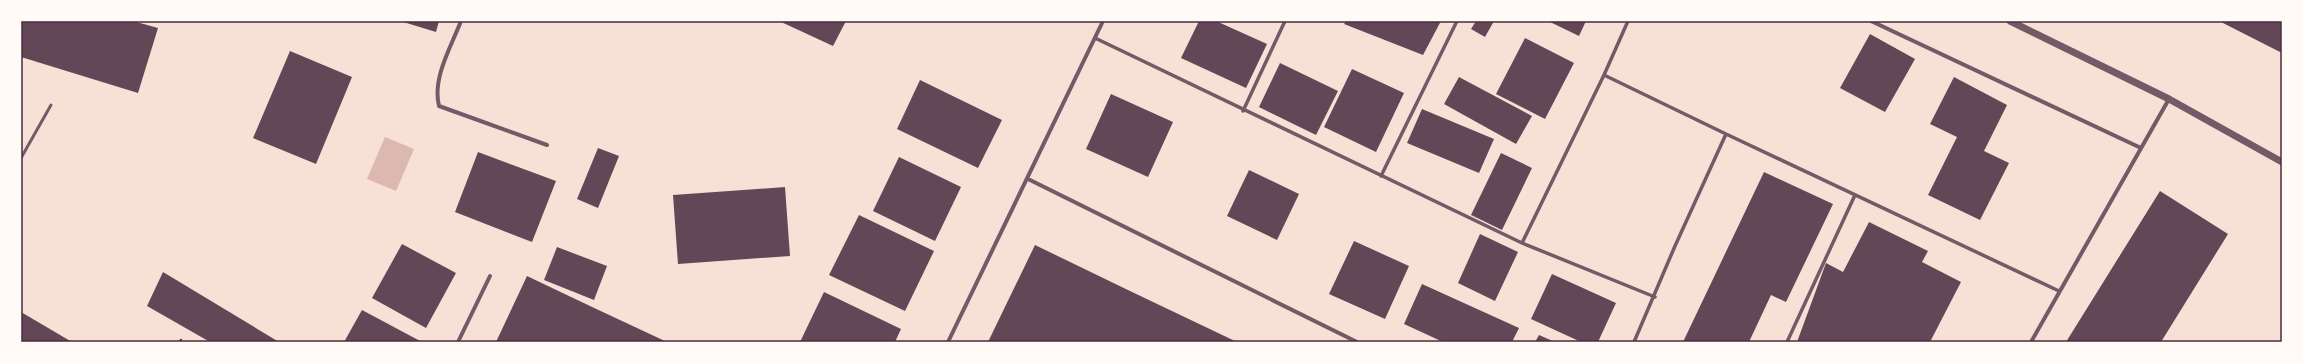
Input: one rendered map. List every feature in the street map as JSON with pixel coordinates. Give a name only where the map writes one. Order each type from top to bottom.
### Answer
[{"type":"street","points":[[461,21],[438,81],[436,94],[439,106],[547,145]]},
{"type":"street","points":[[948,342],[1103,21]]},
{"type":"street","points":[[1243,111],[1286,21]]},
{"type":"street","points":[[1381,176],[1457,21]]},
{"type":"street","points":[[1522,243],[1604,75],[1628,21]]},
{"type":"street","points":[[1871,21],[2141,148]]},
{"type":"street","points":[[2010,21],[2169,99],[2282,162]]},
{"type":"street","points":[[1095,38],[1243,111],[1522,243],[1655,297]]},
{"type":"street","points":[[1604,75],[2059,291]]},
{"type":"street","points":[[2031,342],[2169,99]]},
{"type":"street","points":[[1634,342],[1655,297],[1675,246],[1726,134]]},
{"type":"street","points":[[1028,179],[1357,342]]},
{"type":"street","points":[[1787,342],[1855,195]]},
{"type":"street","points":[[458,342],[490,276]]},
{"type":"lane","points":[[21,158],[51,105]]},
{"type":"shaded area","points":[[385,137],[414,149],[396,191],[367,179]]},
{"type":"building","points":[[21,21],[133,21],[158,28],[138,93],[21,57]]},
{"type":"building","points":[[400,21],[439,21],[436,32]]},
{"type":"building","points":[[779,21],[846,21],[833,46]]},
{"type":"building","points":[[1199,21],[1216,21],[1267,44],[1246,88],[1181,58]]},
{"type":"building","points":[[1346,21],[1441,21],[1423,55],[1344,24]]},
{"type":"building","points":[[1476,21],[1494,21],[1485,37],[1471,29]]},
{"type":"building","points":[[1548,21],[1586,21],[1579,36]]},
{"type":"building","points":[[2219,21],[2282,21],[2282,53]]},
{"type":"building","points":[[1870,34],[1915,59],[1885,112],[1840,88]]},
{"type":"building","points":[[1525,38],[1574,63],[1545,119],[1496,94]]},
{"type":"building","points":[[290,51],[352,77],[316,164],[253,138]]},
{"type":"building","points":[[1280,63],[1338,91],[1316,135],[1259,107]]},
{"type":"building","points":[[1352,69],[1404,93],[1376,152],[1324,127]]},
{"type":"building","points":[[1459,77],[1532,116],[1516,144],[1444,104]]},
{"type":"building","points":[[1954,77],[2007,105],[1984,151],[2009,163],[1980,220],[1928,195],[1957,137],[1930,124]]},
{"type":"building","points":[[920,80],[1002,120],[978,168],[897,129]]},
{"type":"building","points":[[1111,94],[1173,122],[1148,177],[1086,149]]},
{"type":"building","points":[[1422,109],[1494,139],[1479,173],[1407,143]]},
{"type":"building","points":[[598,148],[619,156],[598,208],[577,199]]},
{"type":"building","points":[[478,152],[556,181],[532,242],[455,212]]},
{"type":"building","points":[[1501,153],[1532,168],[1502,230],[1471,215]]},
{"type":"building","points":[[899,157],[961,187],[935,241],[873,211]]},
{"type":"building","points":[[1249,170],[1299,194],[1277,240],[1227,216]]},
{"type":"building","points":[[1764,172],[1833,204],[1786,302],[1771,295],[1749,342],[1683,342]]},
{"type":"building","points":[[785,187],[790,256],[678,264],[673,195]]},
{"type":"building","points":[[2160,191],[2228,234],[2161,342],[2066,342]]},
{"type":"building","points":[[859,215],[934,251],[905,311],[829,275]]},
{"type":"building","points":[[1869,222],[1928,251],[1922,262],[1961,282],[1930,342],[1797,342],[1826,263],[1843,272]]},
{"type":"building","points":[[1480,234],[1518,252],[1495,301],[1458,283]]},
{"type":"building","points":[[1354,241],[1409,266],[1385,319],[1329,294]]},
{"type":"building","points":[[402,244],[456,273],[426,328],[372,298]]},
{"type":"building","points":[[1035,245],[1130,291],[1237,342],[988,342]]},
{"type":"building","points":[[557,247],[607,266],[594,300],[544,280]]},
{"type":"building","points":[[163,272],[279,342],[210,342],[147,306]]},
{"type":"building","points":[[1552,274],[1616,303],[1598,342],[1581,342],[1531,319]]},
{"type":"building","points":[[527,276],[590,306],[667,342],[496,342]]},
{"type":"building","points":[[1422,284],[1519,328],[1512,342],[1443,342],[1404,324]]},
{"type":"building","points":[[824,292],[901,329],[895,342],[800,342]]},
{"type":"building","points":[[362,310],[422,342],[344,342]]},
{"type":"building","points":[[21,312],[72,342],[21,342]]},
{"type":"building","points":[[1539,335],[1555,342],[1535,342]]}]
